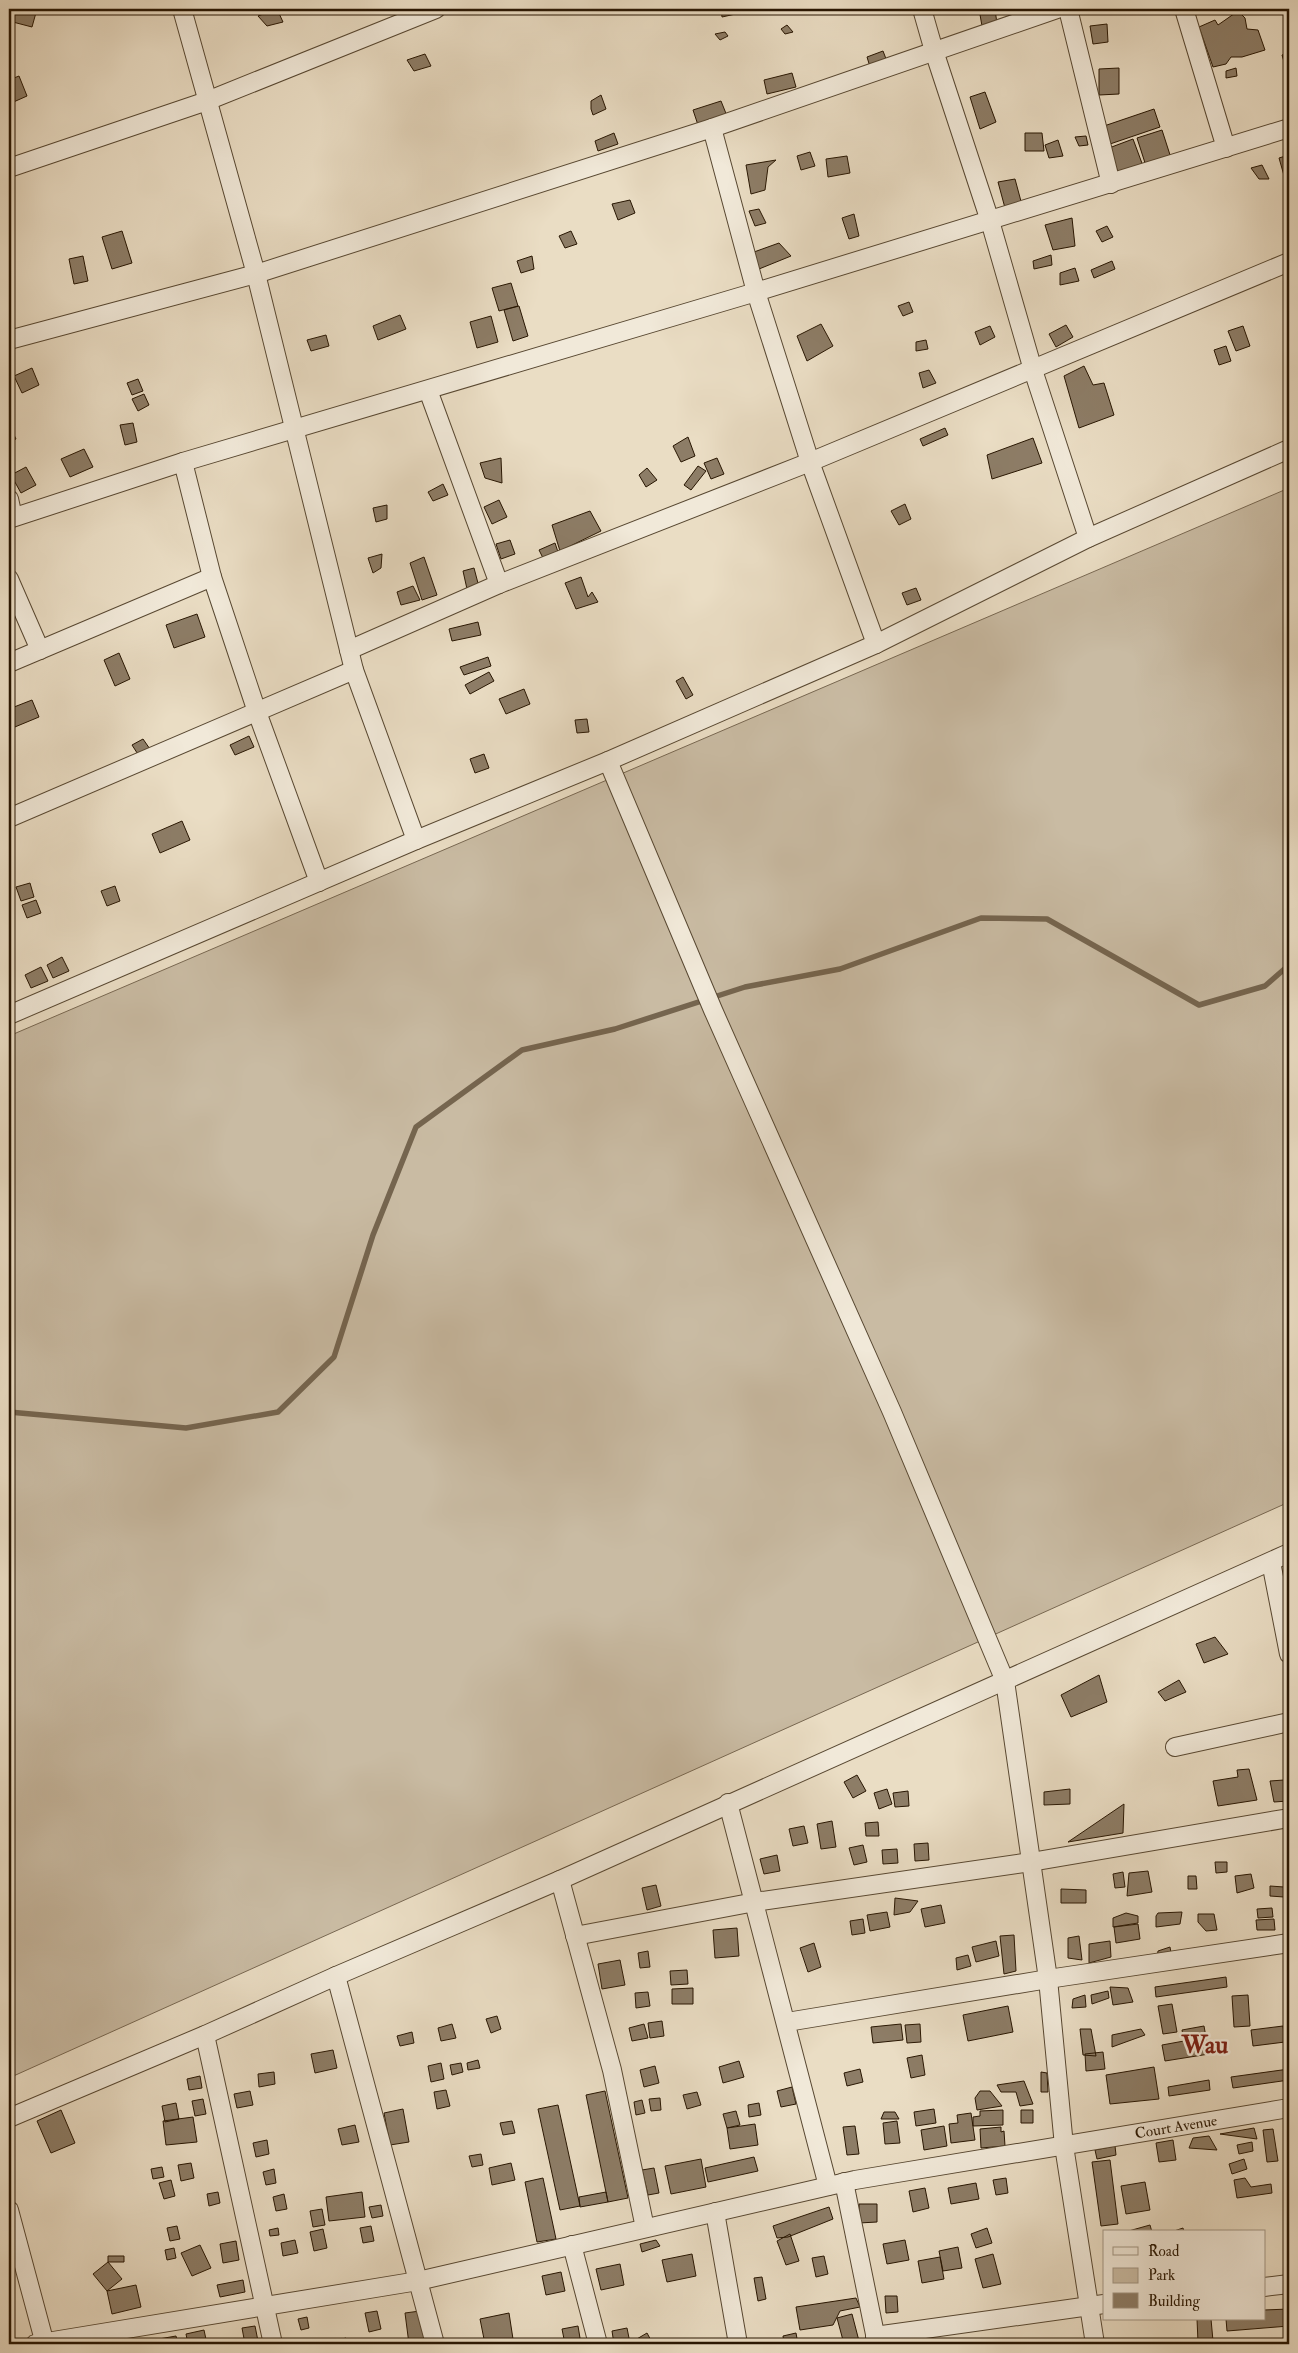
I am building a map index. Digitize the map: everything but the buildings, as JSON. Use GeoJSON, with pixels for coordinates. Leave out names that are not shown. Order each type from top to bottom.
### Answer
{"type":"FeatureCollection","features":[{"type":"Feature","properties":{"kind":"street"},"geometry":{"type":"LineString","coordinates":[[182,9],[256,274],[293,431],[354,670],[416,840]]}},
{"type":"Feature","properties":{"kind":"street"},"geometry":{"type":"LineString","coordinates":[[9,168],[207,101],[436,9]]}},
{"type":"Feature","properties":{"kind":"street"},"geometry":{"type":"LineString","coordinates":[[922,9],[990,221],[1033,370],[1088,538]]}},
{"type":"Feature","properties":{"kind":"street"},"geometry":{"type":"LineString","coordinates":[[9,340],[256,274],[712,128],[1057,9]]}},
{"type":"Feature","properties":{"kind":"street"},"geometry":{"type":"LineString","coordinates":[[1068,9],[1111,184]]}},
{"type":"Feature","properties":{"kind":"street"},"geometry":{"type":"LineString","coordinates":[[1184,9],[1226,148]]}},
{"type":"Feature","properties":{"kind":"street"},"geometry":{"type":"LineString","coordinates":[[712,128],[756,292],[810,462],[876,644]]}},
{"type":"Feature","properties":{"kind":"street"},"geometry":{"type":"LineString","coordinates":[[9,499],[11,518],[183,462],[293,431],[756,292],[1289,128]]}},
{"type":"Feature","properties":{"kind":"street"},"geometry":{"type":"LineString","coordinates":[[349,650],[499,584],[810,462],[1289,262]]}},
{"type":"Feature","properties":{"kind":"street"},"geometry":{"type":"LineString","coordinates":[[428,390],[499,584]]}},
{"type":"Feature","properties":{"kind":"street"},"geometry":{"type":"LineString","coordinates":[[9,1015],[416,840],[608,761],[876,644],[1088,538],[1289,449]]}},
{"type":"Feature","properties":{"kind":"street"},"geometry":{"type":"LineString","coordinates":[[183,462],[212,577],[257,712],[319,882]]}},
{"type":"Feature","properties":{"kind":"street"},"geometry":{"type":"LineString","coordinates":[[9,664],[212,577]]}},
{"type":"Feature","properties":{"kind":"street"},"geometry":{"type":"LineString","coordinates":[[9,580],[40,650]]}},
{"type":"Feature","properties":{"kind":"street"},"geometry":{"type":"LineString","coordinates":[[9,818],[354,670]]}},
{"type":"Feature","properties":{"kind":"street"},"geometry":{"type":"LineString","coordinates":[[608,761],[713,1010],[892,1412],[1005,1681],[1048,1979],[1064,2146],[1097,2305],[1095,2344]]}},
{"type":"Feature","properties":{"kind":"street"},"geometry":{"type":"LineString","coordinates":[[9,2118],[205,2035],[336,1976],[560,1880],[1289,1553]]}},
{"type":"Feature","properties":{"kind":"street"},"geometry":{"type":"LineString","coordinates":[[1271,1562],[1289,1654]]}},
{"type":"Feature","properties":{"kind":"street"},"geometry":{"type":"LineString","coordinates":[[1175,1747],[1289,1722]]}},
{"type":"Feature","properties":{"kind":"street"},"geometry":{"type":"LineString","coordinates":[[728,1804],[786,2022],[836,2184],[876,2340],[1097,2305]]}},
{"type":"Feature","properties":{"kind":"street"},"geometry":{"type":"LineString","coordinates":[[575,1936],[755,1902],[1031,1862],[1289,1818]]}},
{"type":"Feature","properties":{"kind":"street"},"geometry":{"type":"LineString","coordinates":[[560,1880],[612,2070],[645,2228]]}},
{"type":"Feature","properties":{"kind":"street"},"geometry":{"type":"LineString","coordinates":[[786,2022],[1048,1979],[1289,1943]]}},
{"type":"Feature","properties":{"kind":"street"},"geometry":{"type":"LineString","coordinates":[[336,1976],[434,2344]]}},
{"type":"Feature","properties":{"kind":"street"},"geometry":{"type":"LineString","coordinates":[[205,2035],[273,2344]]}},
{"type":"Feature","properties":{"kind":"street","name":"Court Avenue"},"geometry":{"type":"LineString","coordinates":[[41,2344],[264,2308],[418,2280],[836,2184],[1289,2108]]}},
{"type":"Feature","properties":{"kind":"street"},"geometry":{"type":"LineString","coordinates":[[9,2210],[41,2344]]}},
{"type":"Feature","properties":{"kind":"street"},"geometry":{"type":"LineString","coordinates":[[715,2212],[738,2344]]}},
{"type":"Feature","properties":{"kind":"street"},"geometry":{"type":"LineString","coordinates":[[572,2245],[598,2344]]}},
{"type":"Feature","properties":{"kind":"street"},"geometry":{"type":"LineString","coordinates":[[1266,2287],[1289,2284]]}},
{"type":"Feature","properties":{"kind":"green space"},"geometry":{"type":"Polygon","coordinates":[[[1289,488],[1289,1502],[9,2078],[9,1036],[1289,488]]]}},
{"type":"Feature","properties":{"kind":"waterway"},"geometry":{"type":"LineString","coordinates":[[9,1412],[186,1428],[278,1412],[334,1357],[373,1235],[416,1127],[522,1050],[615,1029],[745,987],[840,969],[981,918],[1047,919],[1199,1005],[1265,986],[1289,965]]}},
{"type":"Feature","properties":{"kind":"district","name":"Wau"},"geometry":{"type":"Point","coordinates":[1205,2045]}}]}
